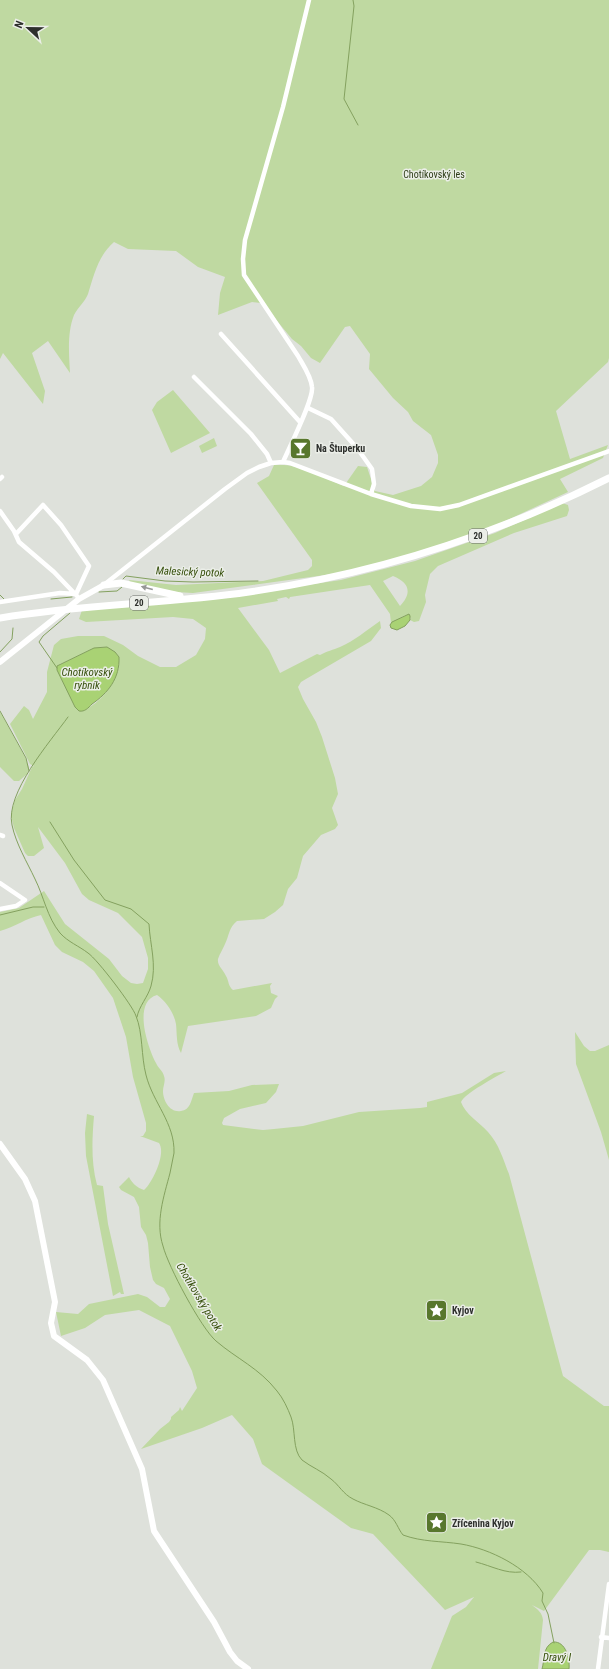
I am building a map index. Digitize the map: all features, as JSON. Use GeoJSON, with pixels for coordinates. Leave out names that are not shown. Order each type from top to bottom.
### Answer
{"type":"FeatureCollection","features":[{"type":"Feature","properties":{"kind":"main road","name":"20"},"geometry":{"type":"LineString","coordinates":[[0,618],[47,611],[247,592],[308,582],[378,567],[461,542],[521,519],[609,478]]}},
{"type":"Feature","properties":{"kind":"main road"},"geometry":{"type":"LineString","coordinates":[[104,585],[121,583],[168,594],[199,597]]}},
{"type":"Feature","properties":{"kind":"street"},"geometry":{"type":"LineString","coordinates":[[284,462],[300,422],[308,408],[313,387],[305,367],[244,275],[243,268],[245,240],[281,114],[309,0]]}},
{"type":"Feature","properties":{"kind":"street"},"geometry":{"type":"LineString","coordinates":[[221,334],[300,422]]}},
{"type":"Feature","properties":{"kind":"street"},"geometry":{"type":"LineString","coordinates":[[194,377],[251,434],[271,463]]}},
{"type":"Feature","properties":{"kind":"street"},"geometry":{"type":"LineString","coordinates":[[308,408],[323,414],[336,423],[372,469],[374,484],[371,494]]}},
{"type":"Feature","properties":{"kind":"street"},"geometry":{"type":"LineString","coordinates":[[0,662],[78,596],[104,585],[225,489],[253,470],[271,463],[284,462],[371,494],[422,508],[448,508],[609,451]]}},
{"type":"Feature","properties":{"kind":"street"},"geometry":{"type":"LineString","coordinates":[[16,534],[43,505],[61,525],[89,566],[78,596]]}},
{"type":"Feature","properties":{"kind":"street"},"geometry":{"type":"LineString","coordinates":[[0,511],[16,534],[18,542],[54,572],[78,596]]}},
{"type":"Feature","properties":{"kind":"street"},"geometry":{"type":"LineString","coordinates":[[0,602],[60,593],[78,596]]}},
{"type":"Feature","properties":{"kind":"street"},"geometry":{"type":"LineString","coordinates":[[0,883],[25,900],[16,906],[0,909]]}},
{"type":"Feature","properties":{"kind":"street"},"geometry":{"type":"LineString","coordinates":[[0,1144],[25,1179],[35,1201],[55,1302],[51,1323],[54,1336],[87,1360],[103,1380],[142,1469],[154,1531],[214,1622],[230,1652],[237,1661],[248,1669]]}},
{"type":"Feature","properties":{"kind":"street"},"geometry":{"type":"LineString","coordinates":[[598,1669],[609,1584]]}},
{"type":"Feature","properties":{"kind":"street"},"geometry":{"type":"LineString","coordinates":[[601,1637],[609,1638]]}},
{"type":"Feature","properties":{"kind":"green space","name":"Chotíkovský les"},"geometry":{"type":"Polygon","coordinates":[[[0,0],[609,0],[609,358],[608,362],[556,411],[570,459],[608,445],[603,458],[560,479],[568,492],[492,527],[413,554],[340,573],[193,593],[176,592],[131,583],[129,580],[176,585],[263,581],[308,570],[312,566],[312,560],[257,483],[269,476],[274,465],[300,468],[344,486],[358,466],[367,467],[375,491],[393,495],[421,486],[432,477],[438,463],[438,455],[431,435],[413,421],[408,412],[393,398],[369,369],[370,354],[350,326],[345,327],[320,363],[311,358],[301,346],[292,339],[261,303],[252,302],[218,315],[220,293],[225,277],[198,267],[176,251],[128,249],[114,242],[100,260],[87,297],[74,315],[69,336],[70,373],[48,341],[32,353],[45,391],[43,404],[3,353],[0,359],[0,0]]]}},
{"type":"Feature","properties":{"kind":"green space"},"geometry":{"type":"Polygon","coordinates":[[[173,390],[210,433],[171,453],[152,410],[157,402],[173,390]]]}},
{"type":"Feature","properties":{"kind":"green space"},"geometry":{"type":"Polygon","coordinates":[[[214,438],[217,446],[202,453],[199,446],[214,438]]]}},
{"type":"Feature","properties":{"kind":"green space"},"geometry":{"type":"Polygon","coordinates":[[[562,503],[568,505],[569,510],[567,516],[514,533],[438,566],[430,574],[425,595],[426,602],[419,621],[414,622],[406,615],[391,623],[390,614],[370,585],[290,597],[289,599],[286,597],[277,599],[278,601],[238,608],[269,650],[280,673],[317,654],[320,655],[345,645],[380,621],[381,628],[371,641],[301,682],[298,687],[316,722],[335,778],[338,794],[332,808],[338,825],[335,829],[321,835],[303,856],[297,878],[288,889],[283,905],[264,919],[237,921],[234,923],[218,959],[219,966],[233,990],[272,983],[270,986],[271,993],[278,996],[271,1008],[256,1016],[188,1026],[181,1053],[177,1043],[175,1020],[166,1004],[157,995],[149,999],[145,1006],[144,1016],[146,1037],[157,1065],[165,1078],[163,1095],[170,1108],[177,1111],[186,1109],[190,1105],[194,1093],[229,1091],[252,1085],[279,1084],[276,1092],[266,1103],[240,1109],[224,1118],[222,1123],[223,1125],[263,1130],[303,1126],[359,1112],[427,1107],[427,1102],[462,1093],[494,1073],[506,1071],[468,1094],[461,1102],[466,1110],[488,1132],[495,1142],[509,1174],[563,1376],[604,1406],[609,1406],[609,1552],[589,1550],[544,1611],[532,1605],[541,1613],[543,1620],[538,1669],[431,1669],[452,1616],[466,1607],[474,1597],[445,1610],[373,1534],[351,1528],[262,1464],[253,1439],[232,1415],[202,1428],[141,1449],[160,1429],[169,1422],[171,1417],[179,1410],[180,1407],[182,1411],[197,1388],[192,1371],[170,1326],[139,1310],[105,1315],[85,1328],[61,1336],[56,1312],[78,1314],[89,1304],[138,1294],[147,1297],[160,1307],[165,1307],[170,1299],[164,1288],[156,1284],[153,1280],[150,1267],[148,1243],[146,1235],[141,1227],[139,1207],[134,1197],[121,1190],[119,1187],[129,1177],[135,1185],[144,1190],[152,1179],[158,1166],[161,1147],[159,1143],[140,1136],[143,1136],[146,1131],[146,1123],[133,1077],[126,1037],[113,998],[94,971],[83,962],[62,952],[55,945],[41,915],[30,918],[0,931],[0,912],[19,908],[44,891],[65,924],[109,959],[122,976],[131,983],[143,983],[148,969],[148,958],[142,937],[118,913],[89,900],[82,894],[65,863],[38,827],[44,848],[34,856],[28,856],[25,853],[14,828],[11,815],[15,800],[32,767],[34,766],[30,764],[10,724],[24,706],[29,710],[33,719],[47,692],[47,672],[54,645],[61,639],[78,636],[104,636],[123,645],[138,656],[160,667],[176,667],[196,655],[205,639],[206,628],[193,619],[173,617],[86,622],[79,619],[82,610],[215,598],[341,580],[415,561],[495,533],[562,503]],[[393,576],[383,581],[400,606],[408,593],[406,585],[393,576]],[[101,647],[89,651],[60,664],[82,711],[89,708],[100,699],[110,687],[119,667],[107,647],[101,647]]]}},
{"type":"Feature","properties":{"kind":"green space"},"geometry":{"type":"Polygon","coordinates":[[[0,712],[25,757],[29,768],[27,774],[19,781],[14,781],[0,767],[0,712]]]}},
{"type":"Feature","properties":{"kind":"green space"},"geometry":{"type":"Polygon","coordinates":[[[575,1032],[584,1046],[590,1051],[595,1051],[609,1045],[609,1160],[601,1132],[576,1064],[575,1032]]]}},
{"type":"Feature","properties":{"kind":"green space"},"geometry":{"type":"Polygon","coordinates":[[[87,1114],[94,1116],[92,1151],[95,1176],[97,1185],[103,1186],[108,1224],[124,1294],[121,1294],[120,1292],[113,1296],[86,1156],[85,1133],[87,1114]]]}},
{"type":"Feature","properties":{"kind":"water"},"geometry":{"type":"Polygon","coordinates":[[[409,614],[410,620],[405,626],[397,630],[391,628],[390,625],[392,622],[409,614]]]}},
{"type":"Feature","properties":{"kind":"water","name":"Chotíkovský rybník"},"geometry":{"type":"Polygon","coordinates":[[[107,647],[115,652],[119,657],[119,665],[115,678],[108,690],[98,700],[83,711],[79,711],[75,707],[57,670],[57,666],[94,648],[107,647]]]}},
{"type":"Feature","properties":{"kind":"water","name":"Dravý I"},"geometry":{"type":"Polygon","coordinates":[[[557,1642],[564,1647],[569,1660],[569,1669],[542,1669],[545,1651],[549,1644],[557,1642]]]}},
{"type":"Feature","properties":{"kind":"waterway"},"geometry":{"type":"LineString","coordinates":[[353,0],[354,6],[344,99],[358,125]]}},
{"type":"Feature","properties":{"kind":"waterway","name":"Malesický potok"},"geometry":{"type":"LineString","coordinates":[[123,579],[126,576],[165,581],[258,581]]}},
{"type":"Feature","properties":{"kind":"waterway","name":"Malesický potok"},"geometry":{"type":"LineString","coordinates":[[99,592],[117,591],[122,587]]}},
{"type":"Feature","properties":{"kind":"waterway"},"geometry":{"type":"LineString","coordinates":[[0,595],[4,599]]}},
{"type":"Feature","properties":{"kind":"waterway"},"geometry":{"type":"LineString","coordinates":[[51,599],[72,597]]}},
{"type":"Feature","properties":{"kind":"waterway","name":"Malesický potok"},"geometry":{"type":"LineString","coordinates":[[57,668],[39,642],[43,636],[70,613]]}},
{"type":"Feature","properties":{"kind":"waterway"},"geometry":{"type":"LineString","coordinates":[[0,652],[12,639],[13,628]]}},
{"type":"Feature","properties":{"kind":"waterway"},"geometry":{"type":"LineString","coordinates":[[0,711],[26,758],[29,771]]}},
{"type":"Feature","properties":{"kind":"waterway","name":"Chotíkovský potok"},"geometry":{"type":"LineString","coordinates":[[68,717],[22,783],[15,798],[12,812],[12,825],[19,846],[56,927],[63,936],[93,957],[122,993],[136,1016],[140,1030],[146,1075],[153,1095],[171,1132],[173,1142],[174,1153],[161,1209],[160,1228],[166,1255],[178,1281],[194,1311],[216,1341],[263,1376],[279,1394],[291,1417],[295,1445],[302,1460],[328,1476],[350,1497],[389,1515],[403,1535],[424,1540],[472,1546],[495,1555],[518,1567],[528,1575],[543,1593],[542,1601],[548,1614],[554,1643]]}},
{"type":"Feature","properties":{"kind":"waterway"},"geometry":{"type":"LineString","coordinates":[[50,822],[74,860],[105,900],[131,909],[149,924],[153,978],[150,990],[137,1017]]}},
{"type":"Feature","properties":{"kind":"waterway","name":"Chotíkovský potok"},"geometry":{"type":"LineString","coordinates":[[0,915],[33,907],[44,907]]}},
{"type":"Feature","properties":{"kind":"waterway"},"geometry":{"type":"LineString","coordinates":[[476,1562],[504,1571],[521,1572]]}},
{"type":"Feature","properties":{"kind":"place","name":"Na Štuperku"},"geometry":{"type":"Point","coordinates":[300,448]}},
{"type":"Feature","properties":{"kind":"place","name":"Kyjov"},"geometry":{"type":"Point","coordinates":[436,1310]}},
{"type":"Feature","properties":{"kind":"place","name":"Zřícenina Kyjov"},"geometry":{"type":"Point","coordinates":[436,1523]}}]}
